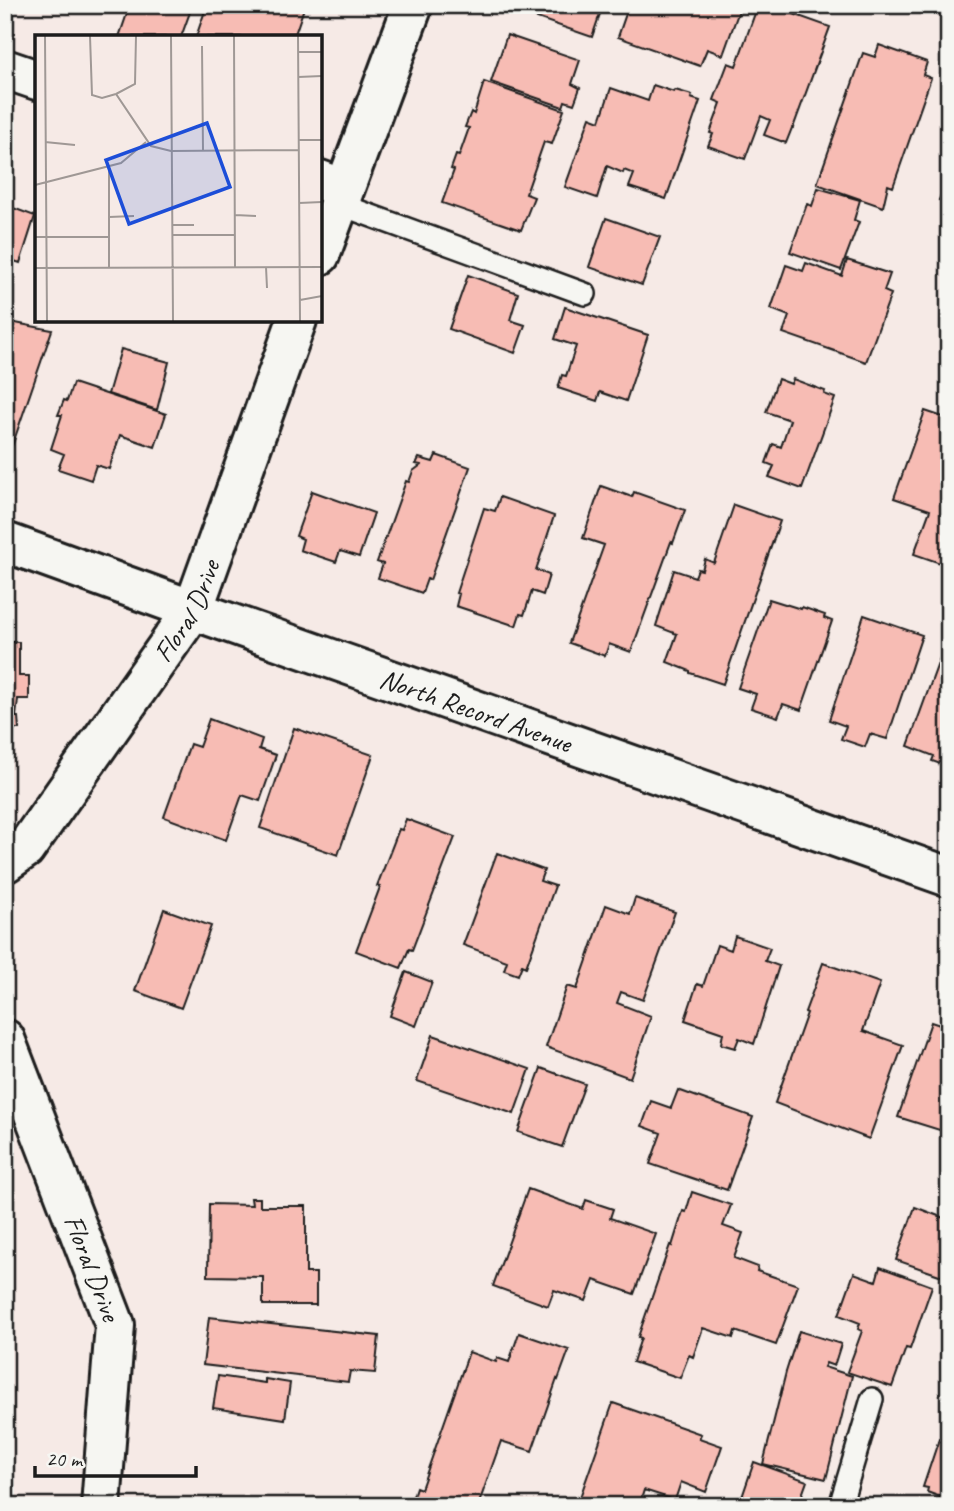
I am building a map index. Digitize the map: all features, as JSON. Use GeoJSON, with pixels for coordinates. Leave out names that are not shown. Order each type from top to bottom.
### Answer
{"type":"FeatureCollection","features":[{"type":"Feature","properties":{"kind":"street"},"geometry":{"type":"LineString","coordinates":[[322,246],[334,191],[413,5]]}},
{"type":"Feature","properties":{"kind":"street"},"geometry":{"type":"LineString","coordinates":[[5,69],[35,79]]}},
{"type":"Feature","properties":{"kind":"street","name":"Floral Drive"},"geometry":{"type":"LineString","coordinates":[[5,863],[24,849],[193,610],[296,322]]}},
{"type":"Feature","properties":{"kind":"street","name":"North Record Avenue"},"geometry":{"type":"LineString","coordinates":[[5,542],[949,877]]}},
{"type":"Feature","properties":{"kind":"street","name":"Floral Drive"},"geometry":{"type":"LineString","coordinates":[[5,1040],[115,1325],[109,1503]]}},
{"type":"Feature","properties":{"kind":"lane"},"geometry":{"type":"LineString","coordinates":[[334,191],[585,294]]}},
{"type":"Feature","properties":{"kind":"lane"},"geometry":{"type":"LineString","coordinates":[[840,1506],[872,1399]]}},
{"type":"Feature","properties":{"kind":"building"},"geometry":{"type":"Polygon","coordinates":[[[130,5],[171,5],[190,12],[182,35],[120,35],[130,5]]]}},
{"type":"Feature","properties":{"kind":"building"},"geometry":{"type":"Polygon","coordinates":[[[207,5],[305,5],[295,35],[197,35],[207,5]]]}},
{"type":"Feature","properties":{"kind":"building"},"geometry":{"type":"Polygon","coordinates":[[[509,5],[603,5],[592,37],[508,8],[509,5]]]}},
{"type":"Feature","properties":{"kind":"building"},"geometry":{"type":"Polygon","coordinates":[[[629,5],[741,5],[723,55],[707,49],[700,66],[618,37],[629,5]]]}},
{"type":"Feature","properties":{"kind":"building"},"geometry":{"type":"Polygon","coordinates":[[[758,5],[768,5],[830,27],[786,143],[764,135],[770,120],[761,116],[745,159],[708,146],[721,103],[714,100],[728,63],[736,66],[758,5]]]}},
{"type":"Feature","properties":{"kind":"building"},"geometry":{"type":"Polygon","coordinates":[[[507,35],[580,60],[572,84],[580,88],[574,104],[565,101],[563,107],[491,82],[507,35]]]}},
{"type":"Feature","properties":{"kind":"building"},"geometry":{"type":"Polygon","coordinates":[[[879,45],[927,62],[923,75],[931,78],[893,187],[888,185],[883,207],[817,184],[863,53],[875,57],[879,45]]]}},
{"type":"Feature","properties":{"kind":"building"},"geometry":{"type":"Polygon","coordinates":[[[484,82],[564,110],[552,144],[544,142],[526,194],[534,197],[521,230],[442,203],[454,170],[451,169],[456,155],[459,156],[469,128],[465,127],[471,112],[474,114],[484,82]]]}},
{"type":"Feature","properties":{"kind":"building"},"geometry":{"type":"Polygon","coordinates":[[[653,85],[692,95],[691,98],[700,101],[666,199],[629,187],[634,174],[624,170],[623,173],[607,166],[597,198],[565,187],[590,117],[600,121],[611,88],[648,101],[653,85]]]}},
{"type":"Feature","properties":{"kind":"building"},"geometry":{"type":"Polygon","coordinates":[[[949,174],[949,203],[939,200],[949,174]]]}},
{"type":"Feature","properties":{"kind":"building"},"geometry":{"type":"Polygon","coordinates":[[[818,188],[860,200],[854,220],[859,222],[841,270],[790,252],[807,204],[812,206],[818,188]]]}},
{"type":"Feature","properties":{"kind":"building"},"geometry":{"type":"Polygon","coordinates":[[[5,205],[35,216],[20,263],[5,258],[5,205]]]}},
{"type":"Feature","properties":{"kind":"building"},"geometry":{"type":"Polygon","coordinates":[[[606,218],[660,237],[642,285],[589,267],[606,218]]]}},
{"type":"Feature","properties":{"kind":"building"},"geometry":{"type":"Polygon","coordinates":[[[847,260],[890,274],[884,291],[891,294],[866,362],[783,333],[789,316],[771,309],[786,265],[803,271],[806,263],[842,276],[847,260]]]}},
{"type":"Feature","properties":{"kind":"building"},"geometry":{"type":"Polygon","coordinates":[[[468,275],[518,293],[510,320],[525,325],[515,353],[449,329],[468,275]]]}},
{"type":"Feature","properties":{"kind":"building"},"geometry":{"type":"Polygon","coordinates":[[[565,307],[648,335],[626,401],[600,392],[597,401],[558,388],[562,375],[566,376],[576,346],[555,339],[565,307]]]}},
{"type":"Feature","properties":{"kind":"building"},"geometry":{"type":"Polygon","coordinates":[[[5,321],[52,330],[10,452],[5,450],[5,321]]]}},
{"type":"Feature","properties":{"kind":"building"},"geometry":{"type":"Polygon","coordinates":[[[121,349],[169,362],[157,410],[108,394],[121,349]]]}},
{"type":"Feature","properties":{"kind":"building"},"geometry":{"type":"Polygon","coordinates":[[[778,379],[791,384],[793,379],[825,391],[824,394],[835,398],[802,489],[769,477],[774,466],[766,463],[773,444],[781,447],[790,420],[766,412],[778,379]]]}},
{"type":"Feature","properties":{"kind":"building"},"geometry":{"type":"Polygon","coordinates":[[[73,383],[166,414],[155,447],[120,435],[109,469],[96,465],[91,480],[58,469],[64,454],[51,449],[62,415],[58,415],[64,400],[67,401],[73,383]]]}},
{"type":"Feature","properties":{"kind":"building"},"geometry":{"type":"Polygon","coordinates":[[[925,411],[949,419],[949,566],[914,554],[930,510],[894,498],[925,411]]]}},
{"type":"Feature","properties":{"kind":"building"},"geometry":{"type":"Polygon","coordinates":[[[436,455],[470,467],[430,580],[427,579],[422,593],[378,578],[383,564],[377,562],[406,481],[409,482],[413,471],[421,465],[416,464],[419,458],[433,462],[436,455]]]}},
{"type":"Feature","properties":{"kind":"building"},"geometry":{"type":"Polygon","coordinates":[[[601,486],[632,497],[634,492],[685,510],[631,652],[609,644],[605,656],[569,643],[604,545],[583,538],[601,486]]]}},
{"type":"Feature","properties":{"kind":"building"},"geometry":{"type":"Polygon","coordinates":[[[312,491],[374,513],[359,557],[340,551],[336,562],[300,550],[303,539],[296,536],[312,491]]]}},
{"type":"Feature","properties":{"kind":"building"},"geometry":{"type":"Polygon","coordinates":[[[500,497],[554,516],[536,570],[549,575],[543,595],[532,591],[524,615],[520,614],[516,626],[456,606],[459,594],[456,593],[484,508],[495,511],[500,497]]]}},
{"type":"Feature","properties":{"kind":"building"},"geometry":{"type":"Polygon","coordinates":[[[734,505],[780,521],[723,684],[667,662],[677,634],[656,626],[674,570],[695,577],[698,569],[702,570],[705,559],[714,563],[734,505]]]}},
{"type":"Feature","properties":{"kind":"building"},"geometry":{"type":"Polygon","coordinates":[[[769,599],[825,615],[824,618],[832,621],[801,710],[783,704],[778,717],[751,708],[756,694],[738,688],[769,599]]]}},
{"type":"Feature","properties":{"kind":"building"},"geometry":{"type":"Polygon","coordinates":[[[864,615],[922,635],[887,739],[870,734],[865,747],[841,739],[846,726],[829,720],[864,615]]]}},
{"type":"Feature","properties":{"kind":"building"},"geometry":{"type":"Polygon","coordinates":[[[949,633],[949,767],[932,761],[934,756],[908,746],[949,633]]]}},
{"type":"Feature","properties":{"kind":"building"},"geometry":{"type":"Polygon","coordinates":[[[5,642],[19,642],[19,676],[29,676],[29,699],[18,699],[16,717],[19,729],[5,729],[5,642]]]}},
{"type":"Feature","properties":{"kind":"building"},"geometry":{"type":"Polygon","coordinates":[[[209,719],[262,739],[259,749],[276,755],[260,801],[242,795],[226,840],[164,817],[190,744],[199,747],[209,719]]]}},
{"type":"Feature","properties":{"kind":"building"},"geometry":{"type":"Polygon","coordinates":[[[294,728],[373,755],[338,855],[260,828],[294,728]]]}},
{"type":"Feature","properties":{"kind":"building"},"geometry":{"type":"Polygon","coordinates":[[[406,819],[455,837],[412,950],[409,949],[401,968],[356,951],[380,887],[377,886],[399,829],[402,830],[406,819]]]}},
{"type":"Feature","properties":{"kind":"building"},"geometry":{"type":"Polygon","coordinates":[[[497,853],[544,870],[540,881],[555,886],[526,967],[522,965],[518,975],[504,970],[507,961],[463,945],[497,853]]]}},
{"type":"Feature","properties":{"kind":"building"},"geometry":{"type":"Polygon","coordinates":[[[635,898],[675,912],[643,1000],[621,992],[617,1003],[651,1016],[630,1078],[546,1047],[567,986],[577,989],[606,905],[630,914],[635,898]]]}},
{"type":"Feature","properties":{"kind":"building"},"geometry":{"type":"Polygon","coordinates":[[[164,909],[211,926],[181,1008],[135,991],[164,909]]]}},
{"type":"Feature","properties":{"kind":"building"},"geometry":{"type":"Polygon","coordinates":[[[735,936],[770,948],[765,961],[779,966],[754,1044],[739,1038],[735,1048],[721,1044],[723,1033],[685,1020],[697,984],[703,986],[717,945],[731,950],[735,936]]]}},
{"type":"Feature","properties":{"kind":"building"},"geometry":{"type":"Polygon","coordinates":[[[823,963],[880,983],[863,1031],[903,1045],[869,1139],[775,1103],[823,963]]]}},
{"type":"Feature","properties":{"kind":"building"},"geometry":{"type":"Polygon","coordinates":[[[406,972],[432,982],[416,1026],[390,1016],[406,972]]]}},
{"type":"Feature","properties":{"kind":"building"},"geometry":{"type":"Polygon","coordinates":[[[949,1010],[949,1133],[898,1117],[931,1022],[943,1026],[949,1010]]]}},
{"type":"Feature","properties":{"kind":"building"},"geometry":{"type":"Polygon","coordinates":[[[433,1035],[530,1069],[514,1114],[417,1081],[433,1035]]]}},
{"type":"Feature","properties":{"kind":"building"},"geometry":{"type":"Polygon","coordinates":[[[541,1068],[585,1084],[562,1147],[518,1132],[541,1068]]]}},
{"type":"Feature","properties":{"kind":"building"},"geometry":{"type":"Polygon","coordinates":[[[678,1090],[753,1117],[727,1190],[650,1164],[661,1133],[642,1126],[651,1101],[671,1108],[678,1090]]]}},
{"type":"Feature","properties":{"kind":"building"},"geometry":{"type":"Polygon","coordinates":[[[528,1189],[583,1209],[586,1200],[613,1209],[610,1218],[656,1234],[634,1294],[594,1280],[586,1301],[554,1290],[548,1306],[493,1286],[528,1189]]]}},
{"type":"Feature","properties":{"kind":"building"},"geometry":{"type":"Polygon","coordinates":[[[692,1192],[731,1205],[723,1226],[743,1233],[734,1258],[758,1267],[757,1271],[798,1285],[776,1345],[735,1331],[733,1338],[703,1328],[693,1357],[689,1355],[680,1378],[633,1362],[641,1338],[638,1337],[670,1245],[672,1246],[692,1192]]]}},
{"type":"Feature","properties":{"kind":"building"},"geometry":{"type":"Polygon","coordinates":[[[251,1198],[260,1198],[260,1206],[306,1206],[306,1273],[316,1273],[316,1305],[263,1305],[263,1277],[208,1276],[209,1204],[252,1205],[251,1198]]]}},
{"type":"Feature","properties":{"kind":"building"},"geometry":{"type":"Polygon","coordinates":[[[915,1207],[949,1220],[948,1278],[896,1260],[915,1207]]]}},
{"type":"Feature","properties":{"kind":"building"},"geometry":{"type":"Polygon","coordinates":[[[880,1267],[932,1286],[910,1349],[906,1348],[892,1387],[847,1372],[862,1331],[858,1329],[860,1323],[839,1315],[854,1273],[876,1281],[880,1267]]]}},
{"type":"Feature","properties":{"kind":"building"},"geometry":{"type":"Polygon","coordinates":[[[209,1317],[379,1336],[375,1373],[350,1371],[348,1382],[203,1365],[209,1317]]]}},
{"type":"Feature","properties":{"kind":"building"},"geometry":{"type":"Polygon","coordinates":[[[799,1331],[841,1344],[834,1366],[826,1363],[824,1367],[852,1376],[826,1479],[763,1464],[799,1331]]]}},
{"type":"Feature","properties":{"kind":"building"},"geometry":{"type":"Polygon","coordinates":[[[519,1333],[569,1350],[532,1451],[501,1441],[478,1506],[449,1506],[438,1502],[437,1506],[410,1506],[416,1487],[421,1489],[469,1352],[496,1362],[497,1358],[509,1362],[519,1333]]]}},
{"type":"Feature","properties":{"kind":"building"},"geometry":{"type":"Polygon","coordinates":[[[218,1376],[265,1383],[265,1379],[290,1383],[285,1419],[213,1408],[218,1376]]]}},
{"type":"Feature","properties":{"kind":"building"},"geometry":{"type":"Polygon","coordinates":[[[613,1403],[701,1434],[699,1438],[722,1446],[706,1492],[681,1482],[675,1500],[644,1490],[639,1506],[577,1506],[613,1403]]]}},
{"type":"Feature","properties":{"kind":"building"},"geometry":{"type":"Polygon","coordinates":[[[947,1438],[949,1500],[927,1492],[928,1488],[923,1487],[939,1439],[946,1442],[947,1438]]]}},
{"type":"Feature","properties":{"kind":"building"},"geometry":{"type":"Polygon","coordinates":[[[754,1462],[807,1481],[798,1506],[739,1506],[754,1462]]]}}]}
